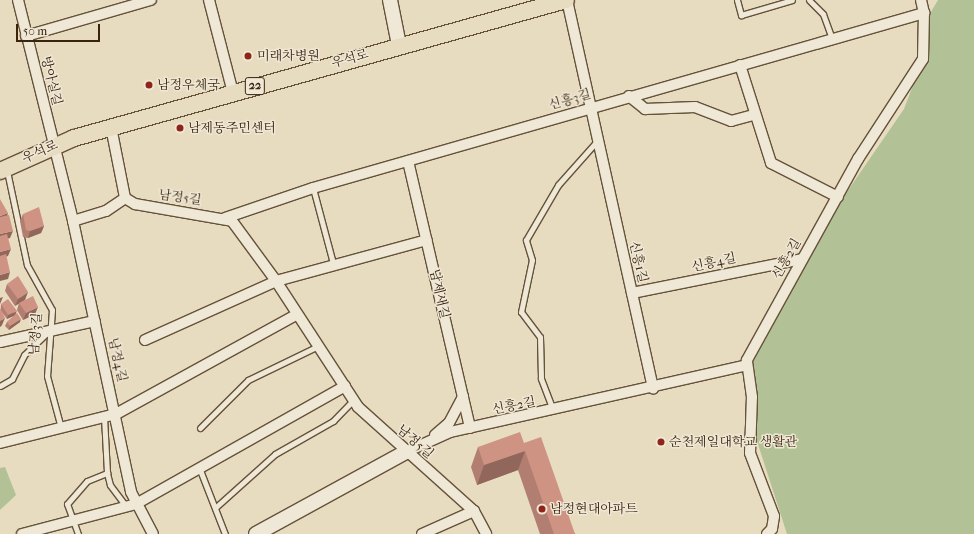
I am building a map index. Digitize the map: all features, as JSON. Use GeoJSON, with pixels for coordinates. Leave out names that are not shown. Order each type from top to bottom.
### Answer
{"type":"FeatureCollection","features":[{"type":"Feature","properties":{"kind":"main road","name":"우석로"},"geometry":{"type":"LineString","coordinates":[[3,170],[53,145],[111,127],[399,45],[567,0]]}},
{"type":"Feature","properties":{"kind":"street","name":"방아실길"},"geometry":{"type":"LineString","coordinates":[[18,0],[53,145]]}},
{"type":"Feature","properties":{"kind":"street"},"geometry":{"type":"LineString","coordinates":[[26,36],[151,0]]}},
{"type":"Feature","properties":{"kind":"street"},"geometry":{"type":"LineString","coordinates":[[209,0],[232,93]]}},
{"type":"Feature","properties":{"kind":"street"},"geometry":{"type":"LineString","coordinates":[[390,0],[399,45]]}},
{"type":"Feature","properties":{"kind":"street","name":"신흥1길"},"geometry":{"type":"LineString","coordinates":[[567,0],[589,108],[653,388]]}},
{"type":"Feature","properties":{"kind":"street"},"geometry":{"type":"LineString","coordinates":[[921,0],[924,13]]}},
{"type":"Feature","properties":{"kind":"street","name":"신흥3길"},"geometry":{"type":"LineString","coordinates":[[408,161],[629,96],[924,13]]}},
{"type":"Feature","properties":{"kind":"street","name":"신흥2길"},"geometry":{"type":"LineString","coordinates":[[406,452],[430,439],[470,428],[554,411],[747,365],[802,259],[858,159],[923,59],[924,13]]}},
{"type":"Feature","properties":{"kind":"street"},"geometry":{"type":"LineString","coordinates":[[740,65],[754,114],[771,163],[838,197]]}},
{"type":"Feature","properties":{"kind":"street"},"geometry":{"type":"LineString","coordinates":[[629,96],[645,109],[695,108],[731,121],[754,114]]}},
{"type":"Feature","properties":{"kind":"street"},"geometry":{"type":"LineString","coordinates":[[73,221],[106,211],[125,198],[111,127]]}},
{"type":"Feature","properties":{"kind":"street","name":"남정4길"},"geometry":{"type":"LineString","coordinates":[[53,145],[73,221],[116,414],[131,506],[153,534]]}},
{"type":"Feature","properties":{"kind":"street"},"geometry":{"type":"LineString","coordinates":[[225,218],[313,188],[408,161]]}},
{"type":"Feature","properties":{"kind":"street","name":"남제새길"},"geometry":{"type":"LineString","coordinates":[[408,161],[470,428]]}},
{"type":"Feature","properties":{"kind":"street","name":"남정5길"},"geometry":{"type":"LineString","coordinates":[[125,198],[135,204],[225,218],[232,221],[276,281],[296,315],[365,416],[474,511],[486,534]]}},
{"type":"Feature","properties":{"kind":"street"},"geometry":{"type":"LineString","coordinates":[[145,340],[276,281],[333,263],[427,240]]}},
{"type":"Feature","properties":{"kind":"street","name":"신흥4길"},"geometry":{"type":"LineString","coordinates":[[632,294],[802,259]]}},
{"type":"Feature","properties":{"kind":"street"},"geometry":{"type":"LineString","coordinates":[[0,443],[116,414],[296,315]]}},
{"type":"Feature","properties":{"kind":"street"},"geometry":{"type":"LineString","coordinates":[[0,342],[95,321]]}},
{"type":"Feature","properties":{"kind":"street"},"geometry":{"type":"LineString","coordinates":[[747,365],[752,397],[750,453],[774,516],[772,530],[767,534]]}},
{"type":"Feature","properties":{"kind":"street"},"geometry":{"type":"LineString","coordinates":[[22,534],[131,506],[200,470],[345,386]]}},
{"type":"Feature","properties":{"kind":"street"},"geometry":{"type":"LineString","coordinates":[[430,439],[449,423],[463,397]]}},
{"type":"Feature","properties":{"kind":"street"},"geometry":{"type":"LineString","coordinates":[[256,534],[406,452]]}},
{"type":"Feature","properties":{"kind":"street"},"geometry":{"type":"LineString","coordinates":[[422,534],[474,511]]}},
{"type":"Feature","properties":{"kind":"lane"},"geometry":{"type":"LineString","coordinates":[[737,0],[741,15],[792,0]]}},
{"type":"Feature","properties":{"kind":"lane"},"geometry":{"type":"LineString","coordinates":[[810,0],[823,14],[832,39]]}},
{"type":"Feature","properties":{"kind":"lane"},"geometry":{"type":"LineString","coordinates":[[554,411],[541,378],[540,337],[520,312],[532,260],[526,240],[558,185],[597,140]]}},
{"type":"Feature","properties":{"kind":"lane","name":"남정3길"},"geometry":{"type":"LineString","coordinates":[[3,170],[27,265],[52,310],[49,331],[47,376],[61,428]]}},
{"type":"Feature","properties":{"kind":"lane"},"geometry":{"type":"LineString","coordinates":[[313,188],[333,263]]}},
{"type":"Feature","properties":{"kind":"lane"},"geometry":{"type":"LineString","coordinates":[[0,386],[12,379],[24,355],[49,331]]}},
{"type":"Feature","properties":{"kind":"lane"},"geometry":{"type":"LineString","coordinates":[[200,428],[248,380],[318,346]]}},
{"type":"Feature","properties":{"kind":"lane"},"geometry":{"type":"LineString","coordinates":[[216,507],[275,454],[333,421],[353,400]]}},
{"type":"Feature","properties":{"kind":"lane"},"geometry":{"type":"LineString","coordinates":[[104,417],[107,473],[110,486],[131,506]]}},
{"type":"Feature","properties":{"kind":"lane"},"geometry":{"type":"LineString","coordinates":[[200,470],[216,507],[225,534]]}},
{"type":"Feature","properties":{"kind":"lane"},"geometry":{"type":"LineString","coordinates":[[78,534],[76,520],[67,504],[87,481],[107,473]]}},
{"type":"Feature","properties":{"kind":"green space"},"geometry":{"type":"Polygon","coordinates":[[[938,0],[974,0],[974,534],[787,534],[756,438],[753,362],[842,199],[904,109],[923,59],[925,22],[938,0]]]}},
{"type":"Feature","properties":{"kind":"green space"},"geometry":{"type":"Polygon","coordinates":[[[5,467],[16,495],[0,510],[0,468],[5,467]]]}},
{"type":"Feature","properties":{"kind":"building"},"geometry":{"type":"Polygon","coordinates":[[[0,199],[8,213],[0,216],[0,199]]]}},
{"type":"Feature","properties":{"kind":"building"},"geometry":{"type":"Polygon","coordinates":[[[39,207],[44,226],[30,231],[26,230],[23,214],[39,207]]]}},
{"type":"Feature","properties":{"kind":"building"},"geometry":{"type":"Polygon","coordinates":[[[9,215],[13,231],[0,234],[0,217],[9,215]]]}},
{"type":"Feature","properties":{"kind":"building"},"geometry":{"type":"Polygon","coordinates":[[[7,234],[11,249],[0,252],[0,236],[7,234]]]}},
{"type":"Feature","properties":{"kind":"building"},"geometry":{"type":"Polygon","coordinates":[[[6,254],[10,272],[0,275],[0,256],[6,254]]]}},
{"type":"Feature","properties":{"kind":"building"},"geometry":{"type":"Polygon","coordinates":[[[18,276],[28,292],[18,299],[7,284],[18,276]]]}},
{"type":"Feature","properties":{"kind":"building"},"geometry":{"type":"Polygon","coordinates":[[[33,296],[38,307],[26,313],[19,303],[33,296]]]}},
{"type":"Feature","properties":{"kind":"building"},"geometry":{"type":"Polygon","coordinates":[[[8,299],[17,311],[8,315],[1,304],[8,299]]]}},
{"type":"Feature","properties":{"kind":"building"},"geometry":{"type":"Polygon","coordinates":[[[0,308],[5,318],[0,321],[0,308]]]}},
{"type":"Feature","properties":{"kind":"building"},"geometry":{"type":"Polygon","coordinates":[[[17,313],[21,319],[10,326],[7,322],[17,313]]]}},
{"type":"Feature","properties":{"kind":"building"},"geometry":{"type":"Polygon","coordinates":[[[520,432],[524,443],[541,437],[575,534],[554,534],[525,451],[484,465],[478,447],[520,432]]]}},
{"type":"Feature","properties":{"kind":"place","name":"미래차병원"},"geometry":{"type":"Point","coordinates":[248,56]}},
{"type":"Feature","properties":{"kind":"place","name":"남정우체국"},"geometry":{"type":"Point","coordinates":[149,85]}},
{"type":"Feature","properties":{"kind":"place","name":"남제동주민센터"},"geometry":{"type":"Point","coordinates":[180,128]}},
{"type":"Feature","properties":{"kind":"place","name":"순천제일대학교 생활관"},"geometry":{"type":"Point","coordinates":[661,442]}},
{"type":"Feature","properties":{"kind":"place","name":"남정현대아파트"},"geometry":{"type":"Point","coordinates":[542,509]}}]}
